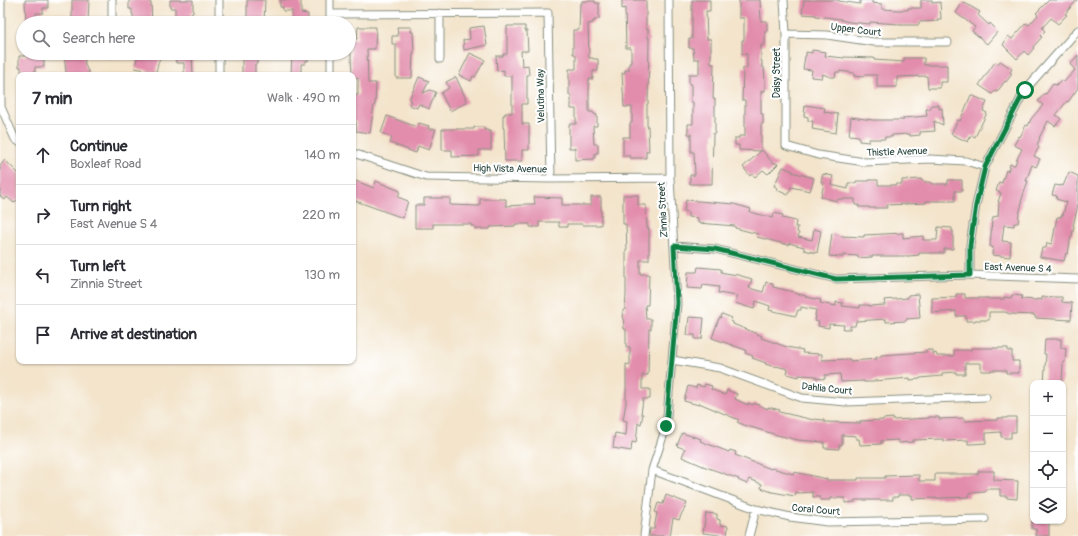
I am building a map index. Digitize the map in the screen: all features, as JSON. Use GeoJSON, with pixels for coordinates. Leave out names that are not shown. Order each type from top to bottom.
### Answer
{"type":"FeatureCollection","features":[{"type":"Feature","properties":{"kind":"street"},"geometry":{"type":"LineString","coordinates":[[1,0],[1,107],[16,140]]}},
{"type":"Feature","properties":{"kind":"street"},"geometry":{"type":"LineString","coordinates":[[112,0],[112,16]]}},
{"type":"Feature","properties":{"kind":"street"},"geometry":{"type":"LineString","coordinates":[[219,0],[219,16]]}},
{"type":"Feature","properties":{"kind":"street"},"geometry":{"type":"LineString","coordinates":[[330,0],[330,14],[440,13],[440,60]]}},
{"type":"Feature","properties":{"kind":"street","name":"Zinnia Street"},"geometry":{"type":"LineString","coordinates":[[644,536],[652,470],[666,426],[677,303],[670,178],[669,0]]}},
{"type":"Feature","properties":{"kind":"street","name":"Daisy Street"},"geometry":{"type":"LineString","coordinates":[[784,0],[786,34],[786,146]]}},
{"type":"Feature","properties":{"kind":"street","name":"Velutina Way"},"geometry":{"type":"LineString","coordinates":[[440,13],[548,13],[551,179]]}},
{"type":"Feature","properties":{"kind":"street"},"geometry":{"type":"LineString","coordinates":[[970,275],[970,245],[976,205],[985,167],[1025,90],[1078,30]]}},
{"type":"Feature","properties":{"kind":"street","name":"Upper Court"},"geometry":{"type":"LineString","coordinates":[[786,34],[827,35],[874,42],[948,42]]}},
{"type":"Feature","properties":{"kind":"street"},"geometry":{"type":"LineString","coordinates":[[219,60],[219,72]]}},
{"type":"Feature","properties":{"kind":"street"},"geometry":{"type":"LineString","coordinates":[[331,60],[331,72]]}},
{"type":"Feature","properties":{"kind":"street","name":"Thistle Avenue"},"geometry":{"type":"LineString","coordinates":[[786,146],[818,155],[865,162],[930,159],[966,161],[985,167]]}},
{"type":"Feature","properties":{"kind":"street","name":"High Vista Avenue"},"geometry":{"type":"LineString","coordinates":[[356,154],[426,177],[551,179],[670,178]]}},
{"type":"Feature","properties":{"kind":"street","name":"East Avenue S 4"},"geometry":{"type":"LineString","coordinates":[[674,246],[715,249],[836,279],[970,275],[1078,279]]}},
{"type":"Feature","properties":{"kind":"street","name":"Dahlia Court"},"geometry":{"type":"LineString","coordinates":[[672,360],[720,368],[802,398],[846,402],[986,397]]}},
{"type":"Feature","properties":{"kind":"street","name":"Coral Court"},"geometry":{"type":"LineString","coordinates":[[652,470],[756,509],[790,517],[827,522],[985,519]]}},
{"type":"Feature","properties":{"kind":"street"},"geometry":{"type":"LineString","coordinates":[[749,536],[756,509]]}},
{"type":"Feature","properties":{"kind":"building"},"geometry":{"type":"Polygon","coordinates":[[[25,0],[48,0],[48,8],[43,8],[43,13],[36,13],[36,16],[26,16],[25,0]]]}},
{"type":"Feature","properties":{"kind":"building"},"geometry":{"type":"Polygon","coordinates":[[[72,0],[89,0],[88,16],[72,16],[72,0]]]}},
{"type":"Feature","properties":{"kind":"building"},"geometry":{"type":"Polygon","coordinates":[[[129,0],[150,0],[152,16],[133,16],[132,9],[129,9],[129,0]]]}},
{"type":"Feature","properties":{"kind":"building"},"geometry":{"type":"Polygon","coordinates":[[[170,0],[193,0],[193,13],[191,13],[191,16],[175,16],[175,8],[170,8],[170,0]]]}},
{"type":"Feature","properties":{"kind":"building"},"geometry":{"type":"Polygon","coordinates":[[[247,0],[265,0],[264,16],[247,16],[247,0]]]}},
{"type":"Feature","properties":{"kind":"building"},"geometry":{"type":"Polygon","coordinates":[[[280,0],[301,0],[301,13],[308,14],[308,16],[292,16],[292,11],[283,11],[283,7],[280,7],[280,0]]]}},
{"type":"Feature","properties":{"kind":"building"},"geometry":{"type":"Polygon","coordinates":[[[622,0],[646,0],[646,29],[648,29],[649,38],[647,126],[649,151],[646,151],[646,158],[630,158],[630,156],[623,156],[623,137],[630,137],[632,107],[624,107],[622,73],[625,73],[625,70],[629,70],[629,63],[631,63],[631,48],[626,48],[625,8],[622,9],[622,0]]]}},
{"type":"Feature","properties":{"kind":"building"},"geometry":{"type":"Polygon","coordinates":[[[692,0],[710,0],[710,11],[706,11],[707,39],[711,39],[711,64],[714,64],[713,99],[715,99],[715,133],[713,133],[712,184],[690,184],[690,175],[695,175],[694,152],[691,152],[691,134],[688,134],[688,124],[693,124],[693,102],[691,102],[691,84],[689,84],[689,74],[699,74],[699,59],[694,59],[693,48],[689,48],[689,39],[692,39],[692,0]]]}},
{"type":"Feature","properties":{"kind":"building"},"geometry":{"type":"Polygon","coordinates":[[[739,0],[760,0],[761,21],[767,21],[765,45],[761,45],[761,61],[762,67],[764,67],[765,91],[761,91],[761,114],[763,114],[763,124],[761,124],[761,151],[739,150],[739,145],[735,145],[735,138],[745,136],[745,100],[742,100],[743,68],[747,68],[747,54],[742,54],[742,40],[744,40],[744,18],[739,18],[739,0]]]}},
{"type":"Feature","properties":{"kind":"building"},"geometry":{"type":"Polygon","coordinates":[[[804,0],[839,0],[860,4],[860,0],[872,0],[872,3],[882,4],[882,9],[908,10],[908,8],[921,8],[921,0],[932,0],[932,3],[940,2],[941,19],[937,19],[938,21],[919,22],[919,25],[849,22],[841,19],[802,14],[804,0]]]}},
{"type":"Feature","properties":{"kind":"building"},"geometry":{"type":"Polygon","coordinates":[[[1049,0],[1077,0],[1065,14],[1067,15],[1058,24],[1051,18],[1042,28],[1045,31],[1040,36],[1042,37],[1033,47],[1034,48],[1028,55],[1024,51],[1017,59],[1003,45],[1008,36],[1012,39],[1026,23],[1029,25],[1038,15],[1036,13],[1049,0]]]}},
{"type":"Feature","properties":{"kind":"building"},"geometry":{"type":"Polygon","coordinates":[[[582,1],[595,1],[595,3],[599,3],[599,19],[595,19],[593,23],[588,24],[589,58],[598,59],[598,71],[593,71],[593,79],[589,79],[589,112],[593,112],[597,115],[597,126],[593,126],[594,144],[598,144],[598,153],[595,153],[594,159],[575,160],[575,148],[569,148],[569,124],[576,124],[576,109],[571,109],[571,95],[569,95],[569,69],[576,69],[576,55],[573,54],[573,30],[579,30],[580,4],[582,4],[582,1]]]}},
{"type":"Feature","properties":{"kind":"building"},"geometry":{"type":"Polygon","coordinates":[[[963,2],[980,12],[978,15],[989,25],[990,23],[998,31],[987,44],[972,31],[975,27],[956,13],[963,2]]]}},
{"type":"Feature","properties":{"kind":"building"},"geometry":{"type":"Polygon","coordinates":[[[484,26],[487,45],[464,50],[463,40],[470,39],[469,28],[484,26]]]}},
{"type":"Feature","properties":{"kind":"building"},"geometry":{"type":"Polygon","coordinates":[[[507,26],[525,26],[525,31],[527,31],[528,51],[521,51],[522,66],[528,65],[529,75],[527,75],[527,104],[522,104],[522,124],[529,124],[529,150],[522,150],[522,161],[505,161],[503,115],[505,115],[505,113],[512,113],[512,76],[504,76],[504,70],[497,71],[496,56],[503,56],[503,54],[507,54],[507,26]]]}},
{"type":"Feature","properties":{"kind":"building"},"geometry":{"type":"Polygon","coordinates":[[[358,27],[376,27],[375,49],[367,49],[368,83],[376,83],[375,105],[370,133],[356,131],[356,95],[358,95],[358,78],[356,78],[356,72],[352,72],[351,60],[356,60],[358,27]]]}},
{"type":"Feature","properties":{"kind":"building"},"geometry":{"type":"Polygon","coordinates":[[[397,27],[411,27],[411,32],[413,32],[414,53],[412,78],[396,78],[396,44],[392,44],[392,36],[398,36],[397,27]]]}},
{"type":"Feature","properties":{"kind":"building"},"geometry":{"type":"Polygon","coordinates":[[[812,50],[826,52],[825,56],[844,58],[874,58],[874,60],[904,62],[904,58],[924,58],[924,65],[947,65],[947,82],[940,82],[940,88],[928,88],[927,76],[897,77],[897,87],[877,87],[877,75],[864,75],[863,77],[854,76],[854,73],[840,71],[836,72],[835,77],[830,77],[823,74],[822,78],[811,77],[812,70],[803,69],[806,52],[812,53],[812,50]]]}},
{"type":"Feature","properties":{"kind":"building"},"geometry":{"type":"Polygon","coordinates":[[[470,53],[485,60],[471,81],[459,75],[470,53]]]}},
{"type":"Feature","properties":{"kind":"building"},"geometry":{"type":"Polygon","coordinates":[[[1078,55],[1078,88],[1056,115],[1061,119],[1055,126],[1048,121],[1039,138],[1037,145],[1039,147],[1034,156],[1040,159],[1036,167],[1032,165],[1026,181],[1028,181],[1021,202],[1018,223],[1014,223],[1014,226],[1004,225],[1002,241],[1011,242],[1010,257],[992,255],[993,247],[990,247],[992,220],[993,217],[998,216],[998,202],[1001,193],[996,191],[999,182],[1002,183],[1006,170],[1008,171],[1010,164],[1015,165],[1022,149],[1014,145],[1026,125],[1028,126],[1031,119],[1043,105],[1038,101],[1045,93],[1046,94],[1053,84],[1056,85],[1061,80],[1064,82],[1075,70],[1070,64],[1078,55]]]}},
{"type":"Feature","properties":{"kind":"building"},"geometry":{"type":"Polygon","coordinates":[[[19,60],[44,60],[44,67],[35,67],[35,72],[21,72],[21,67],[19,67],[19,60]]]}},
{"type":"Feature","properties":{"kind":"building"},"geometry":{"type":"Polygon","coordinates":[[[65,60],[85,60],[88,72],[66,72],[65,60]]]}},
{"type":"Feature","properties":{"kind":"building"},"geometry":{"type":"Polygon","coordinates":[[[137,60],[159,60],[156,72],[135,68],[137,60]]]}},
{"type":"Feature","properties":{"kind":"building"},"geometry":{"type":"Polygon","coordinates":[[[176,60],[192,60],[193,72],[184,72],[184,63],[176,63],[176,60]]]}},
{"type":"Feature","properties":{"kind":"building"},"geometry":{"type":"Polygon","coordinates":[[[242,60],[257,60],[257,64],[255,64],[255,72],[242,72],[242,60]]]}},
{"type":"Feature","properties":{"kind":"building"},"geometry":{"type":"Polygon","coordinates":[[[292,60],[308,60],[305,61],[305,64],[301,64],[301,72],[291,72],[292,60]]]}},
{"type":"Feature","properties":{"kind":"building"},"geometry":{"type":"Polygon","coordinates":[[[1000,61],[1012,69],[1010,72],[1012,74],[997,92],[995,91],[992,94],[979,85],[995,62],[998,64],[1000,61]]]}},
{"type":"Feature","properties":{"kind":"building"},"geometry":{"type":"Polygon","coordinates":[[[419,77],[429,81],[423,93],[430,90],[436,92],[429,109],[419,104],[417,108],[409,105],[411,101],[409,100],[419,77]]]}},
{"type":"Feature","properties":{"kind":"building"},"geometry":{"type":"Polygon","coordinates":[[[456,77],[467,102],[450,111],[441,93],[449,88],[446,82],[456,77]]]}},
{"type":"Feature","properties":{"kind":"building"},"geometry":{"type":"Polygon","coordinates":[[[971,95],[987,102],[983,111],[987,113],[975,137],[971,135],[968,142],[951,134],[958,120],[960,121],[971,95]]]}},
{"type":"Feature","properties":{"kind":"building"},"geometry":{"type":"Polygon","coordinates":[[[805,105],[825,108],[824,112],[838,114],[836,133],[812,129],[813,121],[808,121],[808,117],[804,116],[805,105]]]}},
{"type":"Feature","properties":{"kind":"building"},"geometry":{"type":"Polygon","coordinates":[[[931,105],[939,105],[939,109],[942,108],[943,125],[934,121],[935,131],[920,132],[920,135],[910,136],[910,134],[892,135],[892,137],[885,137],[885,139],[869,139],[869,142],[859,141],[859,136],[849,135],[851,117],[873,120],[904,120],[903,118],[927,116],[926,109],[931,109],[931,105]]]}},
{"type":"Feature","properties":{"kind":"building"},"geometry":{"type":"Polygon","coordinates":[[[387,116],[417,127],[419,123],[429,126],[428,129],[436,129],[429,150],[418,146],[416,153],[390,143],[392,137],[381,133],[387,116]]]}},
{"type":"Feature","properties":{"kind":"building"},"geometry":{"type":"Polygon","coordinates":[[[474,127],[484,127],[484,130],[488,130],[488,132],[491,131],[491,150],[479,150],[479,156],[452,157],[452,150],[442,150],[442,129],[474,129],[474,127]]]}},
{"type":"Feature","properties":{"kind":"building"},"geometry":{"type":"Polygon","coordinates":[[[762,150],[772,162],[778,164],[768,174],[763,170],[755,177],[752,174],[750,176],[743,167],[762,150]]]}},
{"type":"Feature","properties":{"kind":"building"},"geometry":{"type":"Polygon","coordinates":[[[5,160],[16,171],[16,201],[14,203],[7,197],[5,200],[0,196],[0,166],[5,160]]]}},
{"type":"Feature","properties":{"kind":"building"},"geometry":{"type":"Polygon","coordinates":[[[783,167],[793,171],[792,172],[814,178],[810,191],[791,187],[788,195],[777,190],[778,188],[774,186],[783,167]]]}},
{"type":"Feature","properties":{"kind":"building"},"geometry":{"type":"Polygon","coordinates":[[[1069,172],[1078,176],[1078,205],[1068,254],[1066,253],[1064,261],[1040,257],[1042,248],[1046,248],[1047,243],[1052,244],[1057,217],[1061,217],[1061,215],[1063,215],[1066,202],[1056,199],[1057,196],[1052,195],[1055,185],[1063,186],[1069,172]]]}},
{"type":"Feature","properties":{"kind":"building"},"geometry":{"type":"Polygon","coordinates":[[[823,174],[833,176],[831,185],[848,189],[848,183],[856,183],[856,181],[878,180],[878,185],[894,185],[902,184],[902,180],[921,179],[922,181],[930,182],[932,184],[948,184],[948,180],[962,180],[962,191],[955,191],[955,201],[926,201],[926,203],[887,205],[887,208],[858,207],[859,205],[855,205],[855,199],[838,199],[837,201],[821,197],[824,183],[821,182],[823,174]]]}},
{"type":"Feature","properties":{"kind":"building"},"geometry":{"type":"Polygon","coordinates":[[[356,181],[374,188],[376,181],[400,191],[398,197],[408,201],[403,218],[356,201],[356,181]]]}},
{"type":"Feature","properties":{"kind":"building"},"geometry":{"type":"Polygon","coordinates":[[[623,195],[638,195],[638,205],[646,205],[647,228],[649,228],[649,260],[640,260],[640,274],[649,274],[648,305],[645,305],[646,319],[651,319],[651,329],[649,329],[648,375],[642,375],[642,389],[650,389],[650,399],[643,399],[641,424],[638,423],[636,443],[632,442],[631,451],[613,448],[615,433],[626,435],[627,421],[623,420],[626,403],[626,364],[630,365],[630,347],[626,347],[626,329],[624,329],[623,310],[625,310],[626,295],[627,250],[626,224],[623,224],[623,195]]]}},
{"type":"Feature","properties":{"kind":"building"},"geometry":{"type":"Polygon","coordinates":[[[534,197],[562,198],[562,205],[591,205],[591,197],[601,197],[601,225],[567,224],[567,227],[559,227],[559,222],[539,222],[539,227],[530,227],[530,224],[515,224],[515,226],[475,229],[475,226],[471,226],[471,224],[433,224],[433,228],[415,228],[415,205],[424,205],[424,198],[450,198],[450,205],[480,206],[480,199],[506,199],[506,206],[535,204],[534,197]]]}},
{"type":"Feature","properties":{"kind":"building"},"geometry":{"type":"Polygon","coordinates":[[[686,200],[734,204],[751,209],[750,212],[773,218],[774,213],[783,215],[782,218],[796,221],[795,227],[798,227],[798,237],[812,240],[814,229],[821,231],[817,253],[804,250],[804,247],[789,243],[789,245],[757,237],[758,234],[735,228],[735,226],[698,223],[698,218],[688,217],[688,212],[684,211],[686,200]]]}},
{"type":"Feature","properties":{"kind":"building"},"geometry":{"type":"Polygon","coordinates":[[[938,227],[952,228],[953,231],[953,249],[944,249],[944,253],[919,253],[919,255],[909,256],[872,256],[858,258],[858,256],[829,256],[832,233],[841,236],[864,237],[864,235],[903,233],[903,238],[923,236],[923,240],[937,240],[938,227]]]}},
{"type":"Feature","properties":{"kind":"building"},"geometry":{"type":"Polygon","coordinates":[[[698,267],[721,269],[721,272],[752,279],[749,288],[763,292],[766,282],[773,284],[773,287],[821,300],[820,303],[836,306],[836,302],[843,303],[842,306],[860,308],[860,305],[885,305],[884,300],[908,298],[908,295],[918,294],[920,318],[906,319],[906,321],[886,322],[886,319],[856,321],[855,326],[850,326],[850,329],[843,329],[844,325],[829,324],[829,328],[818,326],[819,322],[815,321],[816,310],[801,307],[801,310],[798,310],[796,316],[769,310],[770,306],[756,301],[754,309],[735,303],[737,296],[718,293],[719,287],[703,285],[702,289],[687,288],[688,272],[697,272],[698,267]]]}},
{"type":"Feature","properties":{"kind":"building"},"geometry":{"type":"Polygon","coordinates":[[[956,294],[965,294],[965,298],[989,299],[1004,299],[1004,297],[1011,298],[1012,295],[1022,296],[1021,299],[1037,300],[1042,300],[1042,297],[1062,297],[1062,302],[1072,303],[1071,320],[1035,318],[1035,315],[1010,314],[1005,312],[989,312],[989,320],[966,321],[966,316],[956,316],[956,311],[932,313],[932,298],[956,297],[956,294]]]}},
{"type":"Feature","properties":{"kind":"building"},"geometry":{"type":"Polygon","coordinates":[[[722,314],[732,318],[730,321],[733,322],[733,324],[762,336],[761,338],[787,347],[803,350],[802,353],[822,354],[822,360],[850,359],[850,361],[877,359],[876,357],[881,357],[881,355],[926,352],[926,350],[933,350],[933,354],[936,353],[937,356],[954,356],[954,350],[971,350],[971,348],[1008,348],[1008,351],[1012,351],[1012,361],[1019,361],[1019,373],[1006,373],[1006,370],[981,371],[981,363],[965,363],[965,374],[956,374],[956,372],[942,373],[942,376],[910,380],[910,378],[874,382],[841,382],[840,374],[825,375],[825,379],[816,378],[816,376],[799,375],[799,377],[787,374],[788,369],[765,364],[766,363],[752,358],[753,356],[745,353],[746,350],[712,338],[719,318],[721,318],[722,314]]]}},
{"type":"Feature","properties":{"kind":"building"},"geometry":{"type":"Polygon","coordinates":[[[689,317],[704,318],[702,339],[695,339],[695,335],[687,335],[689,317]]]}},
{"type":"Feature","properties":{"kind":"building"},"geometry":{"type":"Polygon","coordinates":[[[1045,339],[1061,339],[1061,348],[1066,349],[1065,362],[1063,362],[1062,380],[1044,380],[1046,354],[1044,354],[1045,339]]]}},
{"type":"Feature","properties":{"kind":"building"},"geometry":{"type":"Polygon","coordinates":[[[705,384],[712,386],[711,389],[725,395],[727,390],[737,394],[735,399],[748,405],[748,403],[753,405],[754,403],[768,409],[768,407],[780,410],[779,412],[814,420],[824,420],[824,422],[861,423],[860,421],[929,417],[939,417],[939,419],[964,418],[964,421],[998,420],[998,418],[1016,417],[1016,432],[1011,432],[1011,438],[1001,437],[1001,432],[986,433],[986,443],[971,444],[968,444],[968,440],[943,441],[943,439],[913,440],[913,442],[898,443],[898,440],[881,441],[881,444],[860,445],[859,439],[856,439],[856,436],[842,435],[842,445],[839,445],[839,449],[824,448],[824,442],[798,440],[777,435],[744,425],[737,422],[739,420],[699,403],[699,405],[684,401],[688,386],[696,388],[697,385],[704,387],[705,384]]]}},
{"type":"Feature","properties":{"kind":"building"},"geometry":{"type":"Polygon","coordinates":[[[682,433],[701,439],[700,441],[729,452],[730,450],[736,452],[735,455],[771,469],[793,474],[794,472],[827,480],[858,480],[858,478],[885,478],[885,476],[919,475],[919,481],[935,481],[935,474],[978,474],[978,471],[994,471],[994,480],[1018,481],[1017,499],[1007,498],[1007,496],[1000,496],[1000,489],[986,489],[985,492],[969,493],[969,497],[912,499],[912,495],[898,495],[898,497],[893,497],[893,500],[855,500],[855,502],[845,503],[845,498],[820,500],[820,497],[813,497],[813,492],[796,492],[795,496],[772,492],[761,488],[762,484],[749,479],[747,484],[738,480],[739,479],[682,457],[685,449],[677,446],[682,433]]]}},
{"type":"Feature","properties":{"kind":"building"},"geometry":{"type":"Polygon","coordinates":[[[666,495],[687,503],[679,520],[673,518],[670,536],[649,536],[650,529],[654,529],[657,513],[655,512],[658,503],[663,504],[666,495]]]}},
{"type":"Feature","properties":{"kind":"building"},"geometry":{"type":"Polygon","coordinates":[[[706,513],[717,514],[717,519],[720,520],[720,525],[728,526],[727,536],[703,533],[706,513]]]}},
{"type":"Feature","properties":{"kind":"building"},"geometry":{"type":"Polygon","coordinates":[[[1032,524],[1049,524],[1049,536],[1036,536],[1036,529],[1032,529],[1032,524]]]}},
{"type":"Feature","properties":{"kind":"route"},"geometry":{"type":"LineString","coordinates":[[666,426],[677,303],[674,246],[715,249],[836,279],[970,275],[970,245],[976,205],[985,167],[1025,90]]}}]}
